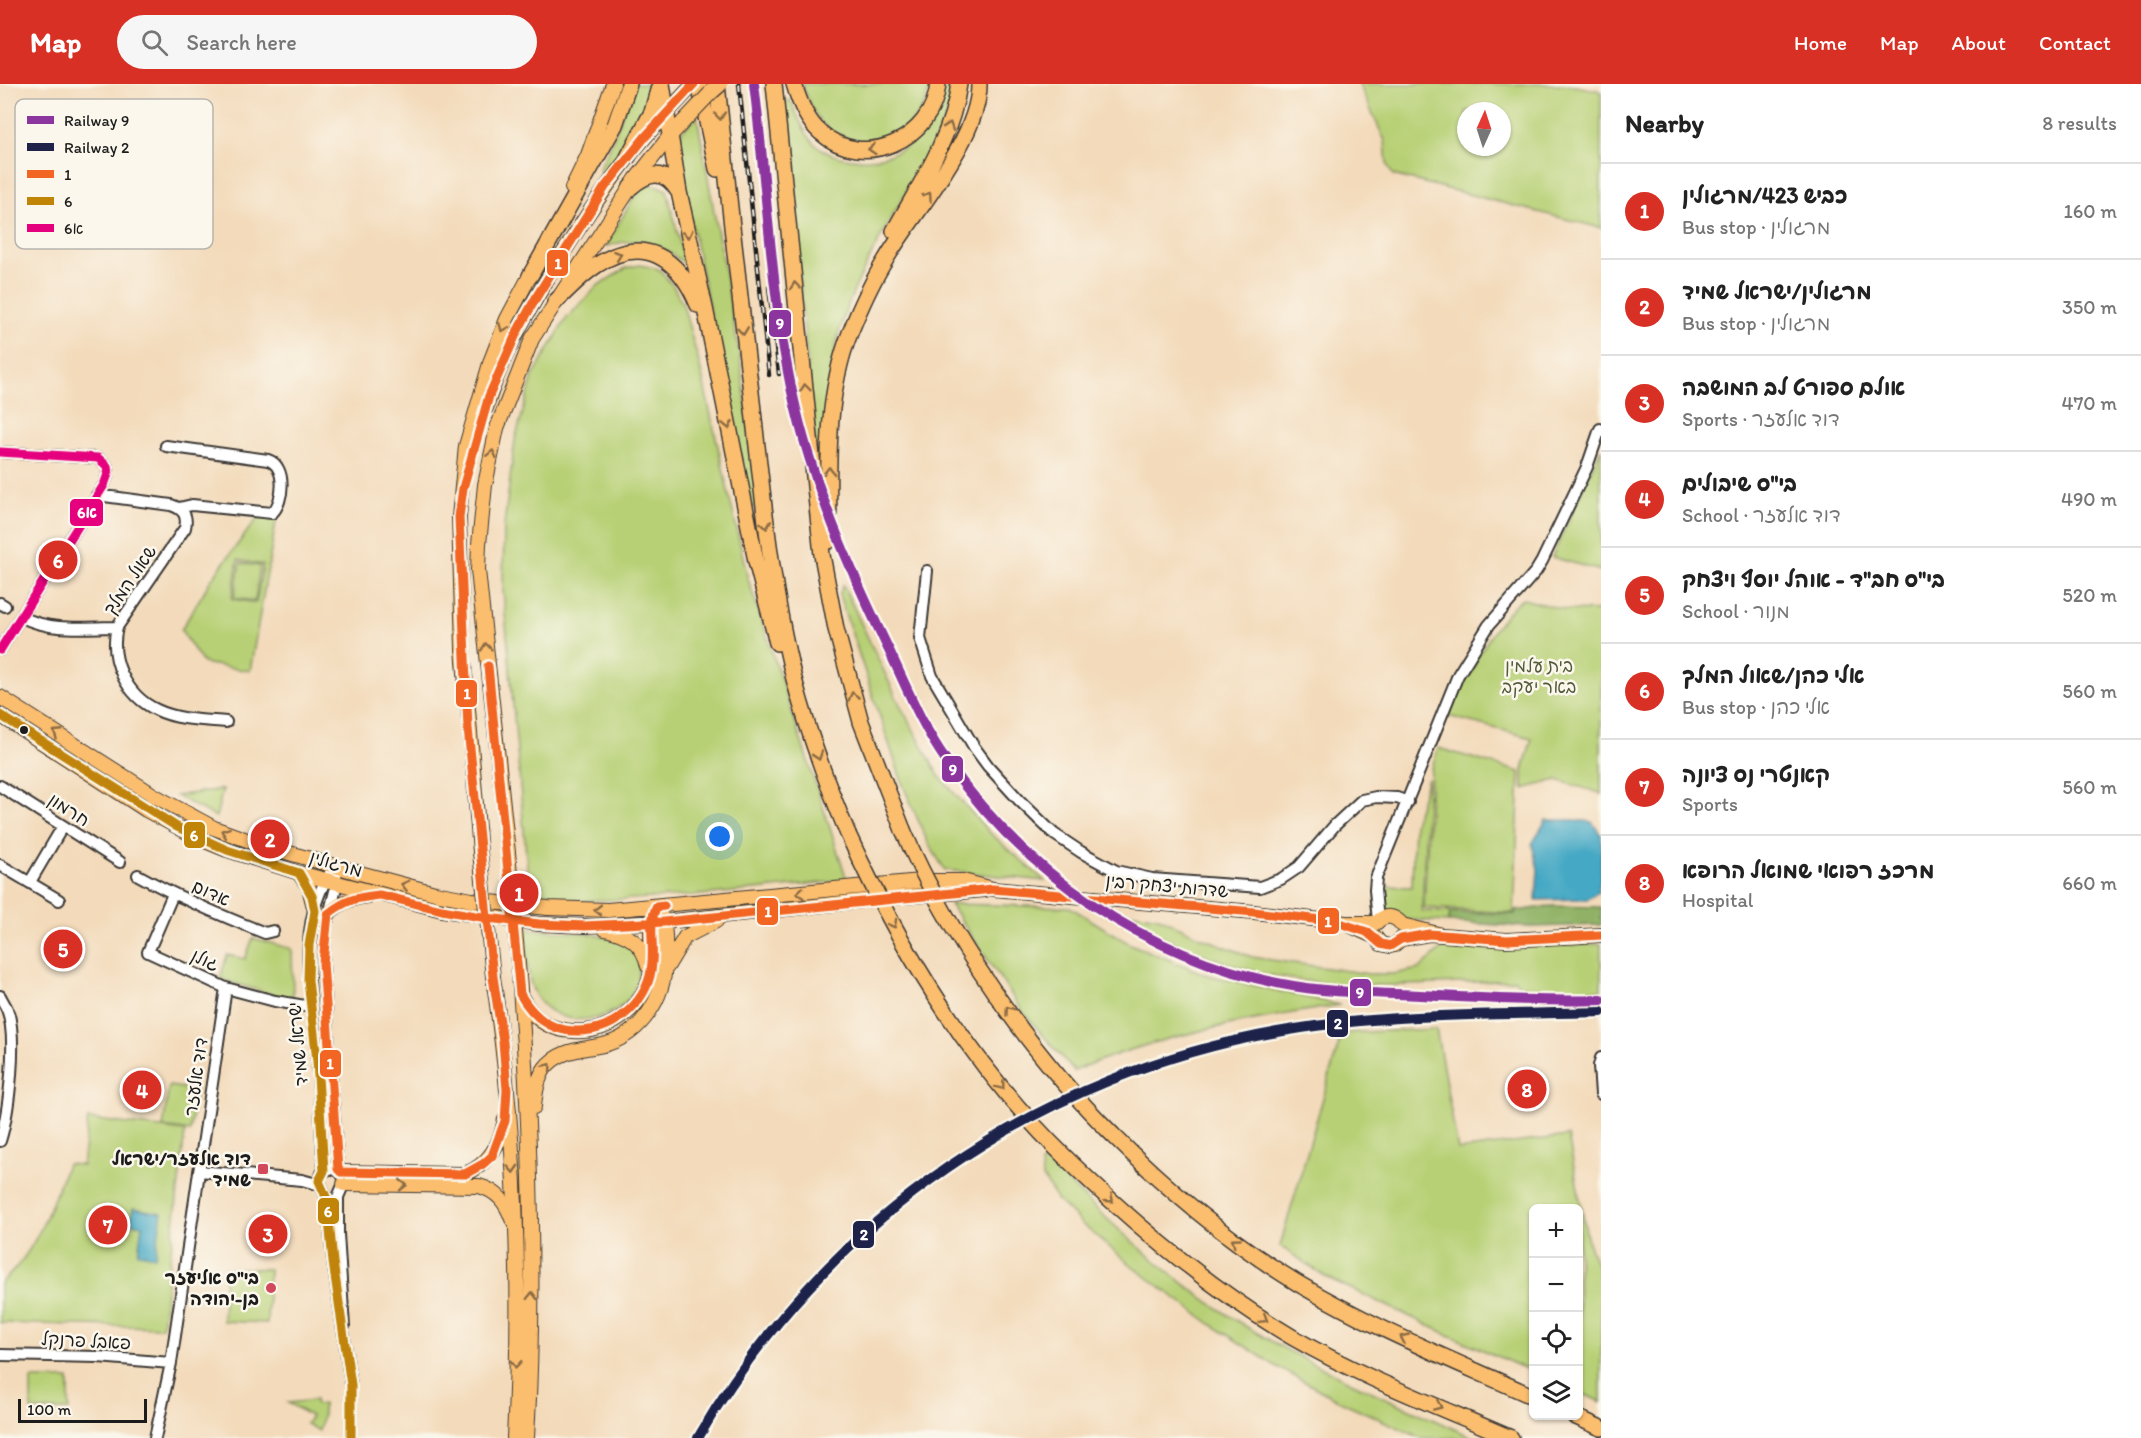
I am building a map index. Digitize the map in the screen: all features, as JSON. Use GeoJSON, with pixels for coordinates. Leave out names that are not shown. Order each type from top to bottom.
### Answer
{"type":"FeatureCollection","features":[{"type":"Feature","properties":{"kind":"highway"},"geometry":{"type":"LineString","coordinates":[[530,276],[615,125],[629,84]]}},
{"type":"Feature","properties":{"kind":"highway"},"geometry":{"type":"LineString","coordinates":[[660,84],[679,192],[773,633],[848,834],[896,930],[948,1014],[1025,1116],[1067,1159],[1145,1231],[1212,1284],[1294,1338],[1358,1370],[1511,1438]]}},
{"type":"Feature","properties":{"kind":"highway"},"geometry":{"type":"LineString","coordinates":[[628,157],[652,112],[660,84]]}},
{"type":"Feature","properties":{"kind":"highway"},"geometry":{"type":"LineString","coordinates":[[774,84],[822,555],[828,592],[846,671],[873,758],[903,830],[943,909],[989,982],[1062,1078],[1113,1135],[1213,1224],[1298,1284],[1363,1318],[1529,1395]]}},
{"type":"Feature","properties":{"kind":"highway"},"geometry":{"type":"LineString","coordinates":[[794,84],[802,106],[819,131],[832,141],[845,146],[877,149],[900,141],[920,125],[933,103],[938,84]]}},
{"type":"Feature","properties":{"kind":"highway"},"geometry":{"type":"LineString","coordinates":[[828,592],[831,419],[838,369],[853,314],[888,242],[946,136],[959,84]]}},
{"type":"Feature","properties":{"kind":"highway"},"geometry":{"type":"LineString","coordinates":[[838,369],[852,327],[884,261],[951,164],[975,108],[979,84]]}},
{"type":"Feature","properties":{"kind":"highway"},"geometry":{"type":"LineString","coordinates":[[710,85],[714,153],[739,297],[777,594],[794,681],[810,733]]}},
{"type":"Feature","properties":{"kind":"highway"},"geometry":{"type":"LineString","coordinates":[[631,187],[641,179],[656,175],[670,179],[679,192]]}},
{"type":"Feature","properties":{"kind":"highway"},"geometry":{"type":"LineString","coordinates":[[555,302],[582,276],[619,254],[636,251],[655,254],[670,263],[688,285],[697,303],[714,356]]}},
{"type":"Feature","properties":{"kind":"highway"},"geometry":{"type":"LineString","coordinates":[[1583,1420],[1601,1428]]}},
{"type":"Feature","properties":{"kind":"main road"},"geometry":{"type":"LineString","coordinates":[[514,1438],[517,1328],[516,1229],[503,1042],[493,977],[480,852],[463,650],[459,517],[466,446],[491,360],[507,319],[588,155],[613,84]]}},
{"type":"Feature","properties":{"kind":"main road"},"geometry":{"type":"LineString","coordinates":[[462,488],[489,396],[517,332],[574,235],[628,157],[665,115],[678,101],[710,85]]}},
{"type":"Feature","properties":{"kind":"main road"},"geometry":{"type":"LineString","coordinates":[[527,1438],[532,1261],[530,1142],[508,852],[478,570],[485,485],[497,428],[532,339],[631,187],[710,85]]}},
{"type":"Feature","properties":{"kind":"main road","name":"מרגולין"},"geometry":{"type":"LineString","coordinates":[[0,696],[155,796],[194,818],[252,842],[435,893],[483,901],[579,910],[656,907]]}},
{"type":"Feature","properties":{"kind":"main road","name":"מרגולין"},"geometry":{"type":"LineString","coordinates":[[0,716],[146,810],[187,832],[227,850],[298,873],[473,916],[538,924],[585,926],[657,922]]}},
{"type":"Feature","properties":{"kind":"main road"},"geometry":{"type":"LineString","coordinates":[[298,873],[309,888],[321,913],[353,898],[380,895]]}},
{"type":"Feature","properties":{"kind":"main road","name":"שדרות יצחק רבין"},"geometry":{"type":"LineString","coordinates":[[656,907],[921,881],[963,881],[993,889],[1254,912],[1337,922],[1358,929],[1387,927],[1507,940],[1601,935]]}},
{"type":"Feature","properties":{"kind":"main road","name":"שדרות יצחק רבין"},"geometry":{"type":"LineString","coordinates":[[657,922],[993,889]]}},
{"type":"Feature","properties":{"kind":"main road"},"geometry":{"type":"LineString","coordinates":[[656,907],[664,972]]}},
{"type":"Feature","properties":{"kind":"main road"},"geometry":{"type":"LineString","coordinates":[[530,1142],[536,1094],[544,1069],[566,1053],[610,1043],[632,1030],[657,1001],[664,972],[685,937],[708,923],[736,915]]}},
{"type":"Feature","properties":{"kind":"main road"},"geometry":{"type":"LineString","coordinates":[[520,994],[528,1008],[547,1025],[561,1030],[584,1032],[607,1027],[626,1015],[634,1006],[648,979],[657,922]]}},
{"type":"Feature","properties":{"kind":"main road"},"geometry":{"type":"LineString","coordinates":[[585,926],[607,929],[632,938],[639,944],[646,957],[648,979]]}},
{"type":"Feature","properties":{"kind":"main road"},"geometry":{"type":"LineString","coordinates":[[341,1179],[465,1174],[474,1170],[492,1156],[498,1143],[505,1121],[507,1090]]}},
{"type":"Feature","properties":{"kind":"main road"},"geometry":{"type":"LineString","coordinates":[[341,1179],[479,1186],[495,1192],[502,1199],[516,1229]]}},
{"type":"Feature","properties":{"kind":"street"},"geometry":{"type":"LineString","coordinates":[[1387,927],[1376,878],[1458,675],[1489,625],[1542,561],[1591,460],[1600,429]]}},
{"type":"Feature","properties":{"kind":"street"},"geometry":{"type":"LineString","coordinates":[[98,495],[179,508],[192,505],[272,513],[278,506],[282,480],[280,469],[273,461],[166,446]]}},
{"type":"Feature","properties":{"kind":"street"},"geometry":{"type":"LineString","coordinates":[[0,452],[94,457],[105,462],[108,474],[98,495],[0,650]]}},
{"type":"Feature","properties":{"kind":"street","name":"שאול המלך"},"geometry":{"type":"LineString","coordinates":[[179,508],[185,513],[187,519],[185,528],[117,627],[114,646],[120,671],[134,692],[156,710],[226,722]]}},
{"type":"Feature","properties":{"kind":"street"},"geometry":{"type":"LineString","coordinates":[[927,571],[920,638],[932,676],[974,747],[1019,800],[1054,834],[1116,871],[1152,879],[1260,887],[1281,879],[1299,867],[1335,825],[1362,800],[1376,797],[1397,798],[1408,802]]}},
{"type":"Feature","properties":{"kind":"street"},"geometry":{"type":"LineString","coordinates":[[22,617],[43,626],[55,628],[117,627]]}},
{"type":"Feature","properties":{"kind":"street","name":"חרמון"},"geometry":{"type":"LineString","coordinates":[[0,786],[120,862]]}},
{"type":"Feature","properties":{"kind":"street"},"geometry":{"type":"LineString","coordinates":[[30,882],[63,826]]}},
{"type":"Feature","properties":{"kind":"street"},"geometry":{"type":"LineString","coordinates":[[0,865],[59,900]]}},
{"type":"Feature","properties":{"kind":"street","name":"ישראל שמיד"},"geometry":{"type":"LineString","coordinates":[[335,866],[309,945],[308,980],[317,1061],[322,1180],[327,1199],[333,1262],[351,1385],[351,1438]]}},
{"type":"Feature","properties":{"kind":"street","name":"אדום"},"geometry":{"type":"LineString","coordinates":[[138,875],[173,894],[265,933],[273,931]]}},
{"type":"Feature","properties":{"kind":"street","name":"גולן"},"geometry":{"type":"LineString","coordinates":[[173,894],[148,952],[226,988],[275,1001],[311,1006]]}},
{"type":"Feature","properties":{"kind":"street","name":"ישראל שמיד"},"geometry":{"type":"LineString","coordinates":[[321,913],[341,1179],[338,1197],[338,1234],[344,1327]]}},
{"type":"Feature","properties":{"kind":"street","name":"דוד אלעזר"},"geometry":{"type":"LineString","coordinates":[[155,1438],[171,1363],[226,988]]}},
{"type":"Feature","properties":{"kind":"street"},"geometry":{"type":"LineString","coordinates":[[0,996],[7,1010],[6,1045],[10,1077],[0,1141]]}},
{"type":"Feature","properties":{"kind":"street"},"geometry":{"type":"LineString","coordinates":[[1601,1058],[1599,1070],[1601,1094]]}},
{"type":"Feature","properties":{"kind":"street"},"geometry":{"type":"LineString","coordinates":[[199,1171],[322,1180],[333,1193],[341,1179],[331,1168],[322,1180]]}},
{"type":"Feature","properties":{"kind":"street","name":"פאבל פרנקל"},"geometry":{"type":"LineString","coordinates":[[0,1355],[98,1357],[171,1363]]}},
{"type":"Feature","properties":{"kind":"green space"},"geometry":{"type":"Polygon","coordinates":[[[634,84],[649,84],[644,116],[606,177],[599,169],[611,145],[634,84]]]}},
{"type":"Feature","properties":{"kind":"green space"},"geometry":{"type":"Polygon","coordinates":[[[802,84],[930,84],[922,109],[905,128],[883,139],[870,141],[848,138],[828,128],[814,111],[802,84]]]}},
{"type":"Feature","properties":{"kind":"green space"},"geometry":{"type":"Polygon","coordinates":[[[1359,84],[1565,84],[1601,91],[1601,228],[1393,175],[1387,164],[1385,141],[1359,84]]]}},
{"type":"Feature","properties":{"kind":"green space"},"geometry":{"type":"Polygon","coordinates":[[[943,90],[954,91],[940,131],[869,260],[843,317],[831,371],[825,445],[815,445],[783,102],[790,100],[807,134],[815,144],[842,158],[857,160],[889,155],[916,139],[929,123],[943,90]]]}},
{"type":"Feature","properties":{"kind":"green space"},"geometry":{"type":"Polygon","coordinates":[[[697,116],[740,358],[759,507],[751,507],[674,140],[697,116]]]}},
{"type":"Feature","properties":{"kind":"green space"},"geometry":{"type":"Polygon","coordinates":[[[647,184],[667,190],[685,264],[666,250],[648,243],[629,241],[606,246],[637,191],[647,184]]]}},
{"type":"Feature","properties":{"kind":"green space"},"geometry":{"type":"Polygon","coordinates":[[[640,265],[659,269],[673,286],[683,305],[699,363],[748,579],[847,880],[649,898],[530,900],[503,589],[504,525],[515,440],[533,376],[566,319],[597,286],[626,268],[640,265]]]}},
{"type":"Feature","properties":{"kind":"green space"},"geometry":{"type":"Polygon","coordinates":[[[1601,448],[1601,571],[1552,557],[1601,448]]]}},
{"type":"Feature","properties":{"kind":"green space"},"geometry":{"type":"Polygon","coordinates":[[[261,513],[277,516],[250,671],[203,663],[181,630],[211,580],[261,513]],[[238,560],[232,599],[256,603],[263,565],[238,560]]]}},
{"type":"Feature","properties":{"kind":"green space"},"geometry":{"type":"Polygon","coordinates":[[[240,563],[260,566],[255,601],[234,598],[240,563]]]}},
{"type":"Feature","properties":{"kind":"green space"},"geometry":{"type":"Polygon","coordinates":[[[843,585],[900,705],[939,776],[989,832],[1045,881],[945,870],[928,843],[903,785],[839,595],[843,585]]]}},
{"type":"Feature","properties":{"kind":"green space","name":"בית עלמין באר יעקב"},"geometry":{"type":"Polygon","coordinates":[[[1523,599],[1566,610],[1601,611],[1601,795],[1557,780],[1523,789],[1523,770],[1532,738],[1448,716],[1461,680],[1472,672],[1477,657],[1496,627],[1517,602],[1523,599]]]}},
{"type":"Feature","properties":{"kind":"green space"},"geometry":{"type":"Polygon","coordinates":[[[1438,748],[1520,772],[1514,913],[1424,908],[1431,771],[1438,748]]]}},
{"type":"Feature","properties":{"kind":"green space"},"geometry":{"type":"Polygon","coordinates":[[[1428,778],[1422,911],[1450,912],[1449,922],[1374,918],[1377,898],[1382,886],[1412,887],[1414,823],[1428,778]]]}},
{"type":"Feature","properties":{"kind":"green space"},"geometry":{"type":"Polygon","coordinates":[[[223,789],[216,817],[176,796],[223,789]]]}},
{"type":"Feature","properties":{"kind":"green space"},"geometry":{"type":"Polygon","coordinates":[[[950,904],[1070,907],[1130,944],[1207,975],[1340,1005],[1239,1023],[1172,1038],[1106,1058],[1074,1071],[1023,1012],[950,904]]]}},
{"type":"Feature","properties":{"kind":"green space"},"geometry":{"type":"Polygon","coordinates":[[[1551,906],[1601,907],[1601,925],[1531,927],[1449,922],[1450,912],[1515,914],[1516,911],[1551,906]]]}},
{"type":"Feature","properties":{"kind":"green space"},"geometry":{"type":"Polygon","coordinates":[[[1112,910],[1159,917],[1198,936],[1252,957],[1369,974],[1393,974],[1419,969],[1446,945],[1477,949],[1601,944],[1601,990],[1551,991],[1519,985],[1515,980],[1414,985],[1346,985],[1279,977],[1228,964],[1194,951],[1112,910]]]}},
{"type":"Feature","properties":{"kind":"green space"},"geometry":{"type":"Polygon","coordinates":[[[525,929],[597,935],[624,943],[635,951],[639,961],[639,974],[633,992],[621,1006],[606,1015],[588,1019],[570,1018],[553,1012],[540,1001],[531,984],[527,964],[525,929]]]}},
{"type":"Feature","properties":{"kind":"green space"},"geometry":{"type":"Polygon","coordinates":[[[253,938],[292,949],[293,995],[288,998],[281,997],[220,979],[227,955],[245,959],[253,938]]]}},
{"type":"Feature","properties":{"kind":"green space"},"geometry":{"type":"Polygon","coordinates":[[[1436,1029],[1458,1150],[1568,1136],[1581,1204],[1529,1204],[1529,1370],[1326,1277],[1280,1246],[1342,1033],[1436,1029]]]}},
{"type":"Feature","properties":{"kind":"green space"},"geometry":{"type":"Polygon","coordinates":[[[169,1086],[196,1090],[190,1131],[163,1127],[169,1086]]]}},
{"type":"Feature","properties":{"kind":"green space"},"geometry":{"type":"Polygon","coordinates":[[[88,1119],[185,1131],[162,1327],[0,1323],[0,1283],[23,1259],[33,1244],[67,1164],[82,1165],[88,1119]]]}},
{"type":"Feature","properties":{"kind":"green space"},"geometry":{"type":"Polygon","coordinates":[[[1047,1162],[1113,1225],[1160,1265],[1234,1319],[1322,1368],[1474,1438],[1421,1438],[1338,1400],[1274,1365],[1212,1325],[1136,1269],[1058,1201],[1042,1176],[1041,1163],[1047,1162]]]}},
{"type":"Feature","properties":{"kind":"green space"},"geometry":{"type":"Polygon","coordinates":[[[1583,1216],[1588,1242],[1601,1277],[1601,1402],[1583,1394],[1583,1216]]]}},
{"type":"Feature","properties":{"kind":"green space"},"geometry":{"type":"Polygon","coordinates":[[[225,1268],[269,1269],[267,1323],[223,1321],[225,1268]]]}},
{"type":"Feature","properties":{"kind":"green space"},"geometry":{"type":"Polygon","coordinates":[[[31,1379],[69,1379],[69,1410],[31,1410],[31,1379]]]}},
{"type":"Feature","properties":{"kind":"green space"},"geometry":{"type":"Polygon","coordinates":[[[315,1400],[316,1405],[323,1404],[319,1431],[306,1424],[311,1416],[288,1403],[315,1400]]]}},
{"type":"Feature","properties":{"kind":"water"},"geometry":{"type":"Polygon","coordinates":[[[1546,820],[1592,822],[1601,835],[1601,876],[1598,892],[1588,899],[1536,900],[1538,869],[1532,844],[1546,820]]]}},
{"type":"Feature","properties":{"kind":"water"},"geometry":{"type":"Polygon","coordinates":[[[133,1208],[162,1213],[155,1256],[138,1253],[142,1225],[130,1223],[133,1208]]]}},
{"type":"Feature","properties":{"kind":"railway"},"geometry":{"type":"LineString","coordinates":[[739,84],[769,375]]}},
{"type":"Feature","properties":{"kind":"railway"},"geometry":{"type":"LineString","coordinates":[[769,287],[779,374]]}},
{"type":"Feature","properties":{"kind":"rail line","name":"9"},"geometry":{"type":"LineString","coordinates":[[754,84],[772,264],[782,336],[796,408],[816,478],[855,578],[929,733],[946,760],[978,801],[1013,839],[1051,874],[1093,905],[1183,954],[1232,971],[1282,984],[1333,991],[1510,999],[1601,1000]]}},
{"type":"Feature","properties":{"kind":"rail line","name":"2"},"geometry":{"type":"LineString","coordinates":[[698,1438],[749,1360],[808,1288],[875,1224],[947,1168],[1026,1120],[1110,1080],[1198,1050],[1328,1024],[1406,1018],[1601,1012]]}},
{"type":"Feature","properties":{"kind":"transit line","name":"1"},"geometry":{"type":"LineString","coordinates":[[487,918],[468,728],[459,517],[463,488],[489,396],[517,332],[537,296],[605,187],[645,137],[694,84]]}},
{"type":"Feature","properties":{"kind":"transit line","name":"6א"},"geometry":{"type":"LineString","coordinates":[[0,452],[98,458],[107,466],[108,474],[104,485],[0,650]]}},
{"type":"Feature","properties":{"kind":"transit line","name":"1"},"geometry":{"type":"LineString","coordinates":[[488,666],[520,994],[525,1002],[537,1016],[551,1026],[569,1031],[593,1029],[618,1019],[629,1010],[645,989],[652,962],[654,914],[656,907],[664,906]]}},
{"type":"Feature","properties":{"kind":"transit line","name":"6"},"geometry":{"type":"LineString","coordinates":[[0,715],[177,827],[227,850],[299,873],[312,896],[315,911],[309,945],[308,980],[317,1061],[324,1171],[319,1181],[327,1199],[333,1262],[351,1385],[351,1438]]}},
{"type":"Feature","properties":{"kind":"transit line","name":"1"},"geometry":{"type":"LineString","coordinates":[[487,918],[585,926],[664,922],[993,889],[1254,912],[1337,922],[1367,932],[1381,944],[1390,946],[1401,939],[1429,934],[1507,940],[1601,935]]}},
{"type":"Feature","properties":{"kind":"transit line","name":"1"},"geometry":{"type":"LineString","coordinates":[[380,895],[487,918],[503,1042],[507,1090],[505,1121],[492,1156],[465,1174],[341,1172],[338,1169],[323,963],[328,914],[352,900],[380,895]]}},
{"type":"Feature","properties":{"kind":"place","name":"אלי כהן/שאול המלך"},"geometry":{"type":"Point","coordinates":[58,560]}},
{"type":"Feature","properties":{"kind":"place","name":"מרגולין/ישראל שמיד"},"geometry":{"type":"Point","coordinates":[270,839]}},
{"type":"Feature","properties":{"kind":"place","name":"כביש 423/מרגולין"},"geometry":{"type":"Point","coordinates":[519,893]}},
{"type":"Feature","properties":{"kind":"place","name":"בי\"ס חב\"ד - אוהל יוסף ויצחק"},"geometry":{"type":"Point","coordinates":[63,949]}},
{"type":"Feature","properties":{"kind":"place","name":"מרכז רפואי שמואל הרופא"},"geometry":{"type":"Point","coordinates":[1527,1089]}},
{"type":"Feature","properties":{"kind":"place","name":"בי\"ס שיבולים"},"geometry":{"type":"Point","coordinates":[142,1090]}},
{"type":"Feature","properties":{"kind":"place","name":"דוד אלעזר/ישראל שמיד"},"geometry":{"type":"Point","coordinates":[263,1169]}},
{"type":"Feature","properties":{"kind":"place","name":"קאנטרי נס ציונה"},"geometry":{"type":"Point","coordinates":[108,1225]}},
{"type":"Feature","properties":{"kind":"place","name":"אולם ספורט לב המושבה"},"geometry":{"type":"Point","coordinates":[268,1234]}},
{"type":"Feature","properties":{"kind":"place","name":"בי\"ס אליעזר בן-יהודה"},"geometry":{"type":"Point","coordinates":[271,1288]}}]}
